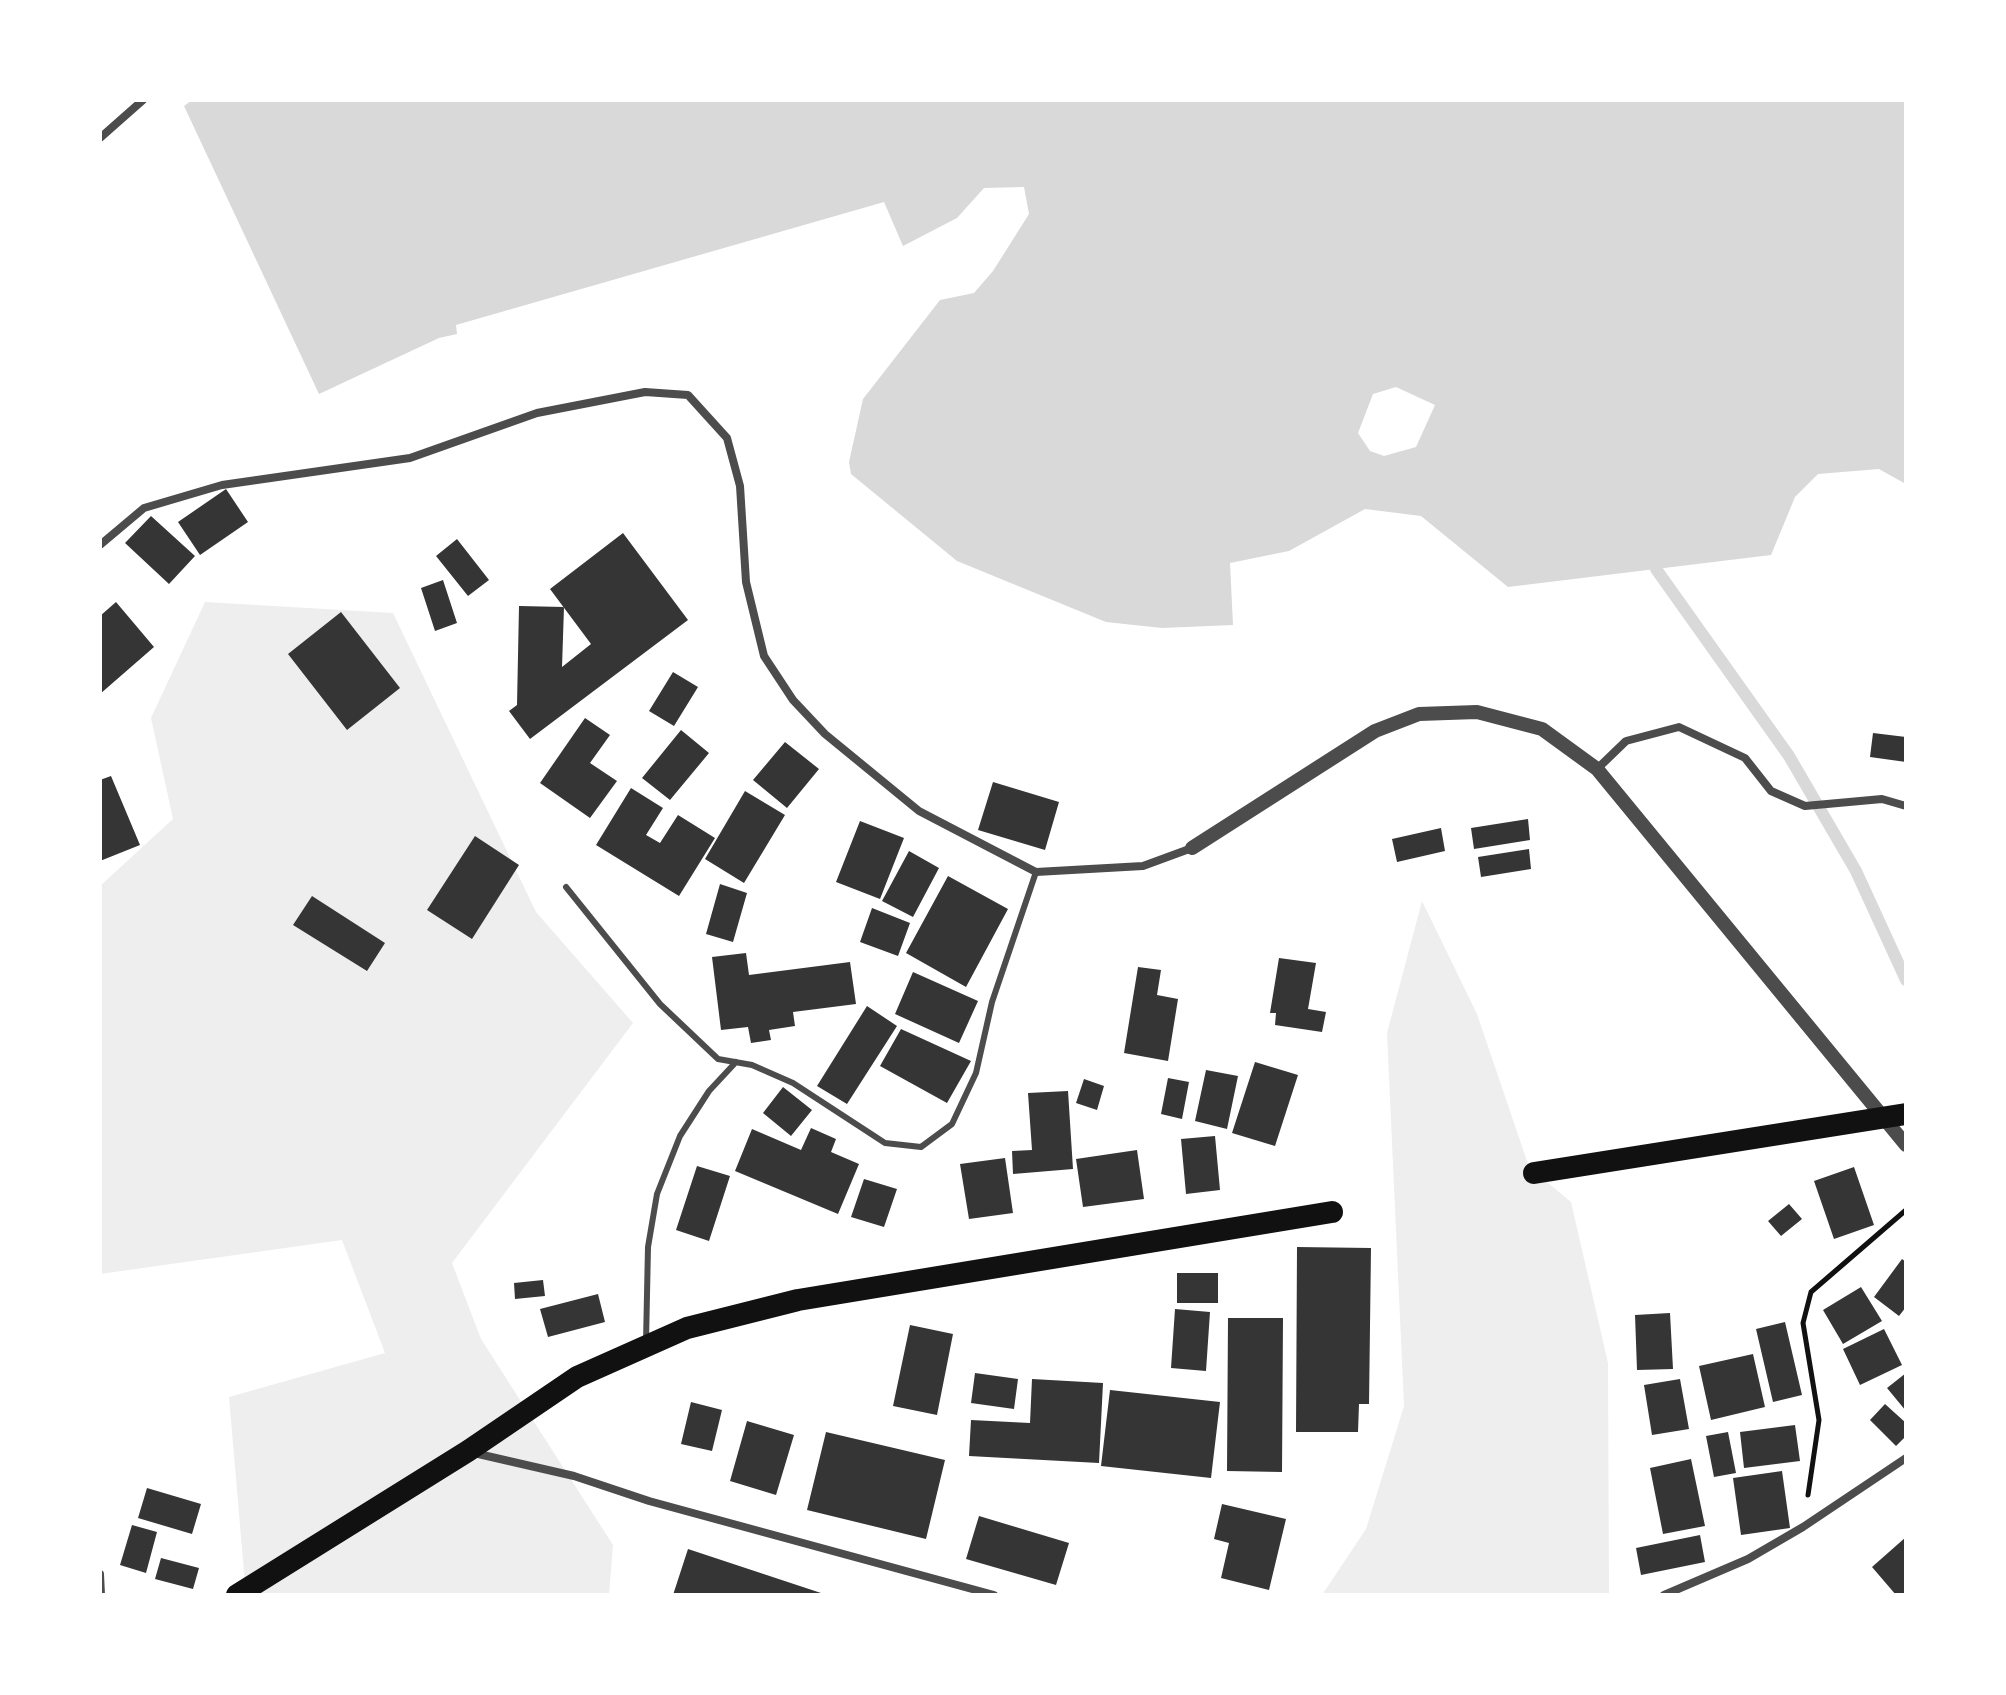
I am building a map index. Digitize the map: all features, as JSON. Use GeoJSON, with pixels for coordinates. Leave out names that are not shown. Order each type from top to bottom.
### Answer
{"type":"FeatureCollection","features":[{"type":"Feature","properties":{"kind":"highway"},"geometry":{"type":"LineString","coordinates":[[1534,1173],[1906,1114]]}},
{"type":"Feature","properties":{"kind":"highway"},"geometry":{"type":"LineString","coordinates":[[237,1595],[468,1451],[577,1377],[687,1328],[798,1300],[1332,1212]]}},
{"type":"Feature","properties":{"kind":"street"},"geometry":{"type":"LineString","coordinates":[[100,138],[143,100]]}},
{"type":"Feature","properties":{"kind":"street"},"geometry":{"type":"LineString","coordinates":[[100,545],[144,508],[222,485],[410,458],[537,413],[645,392],[688,395],[727,438],[740,486],[746,582],[764,656],[793,700],[825,734],[919,811],[1036,872],[1143,866],[1192,848],[1375,731],[1419,714],[1477,712],[1542,729],[1597,769],[1906,1145]]}},
{"type":"Feature","properties":{"kind":"street"},"geometry":{"type":"LineString","coordinates":[[1597,769],[1626,741],[1679,727],[1745,758],[1771,791],[1805,806],[1882,799],[1906,806]]}},
{"type":"Feature","properties":{"kind":"street"},"geometry":{"type":"LineString","coordinates":[[468,1451],[574,1476],[649,1501],[994,1595]]}},
{"type":"Feature","properties":{"kind":"street"},"geometry":{"type":"LineString","coordinates":[[1664,1595],[1748,1559],[1852,1498],[1906,1458]]}},
{"type":"Feature","properties":{"kind":"street"},"geometry":{"type":"LineString","coordinates":[[100,1574],[101,1595]]}},
{"type":"Feature","properties":{"kind":"lane"},"geometry":{"type":"LineString","coordinates":[[566,887],[660,1004],[718,1059],[752,1065],[793,1083],[885,1143],[921,1147],[952,1124],[976,1073],[992,1002],[1036,872]]}},
{"type":"Feature","properties":{"kind":"lane"},"geometry":{"type":"LineString","coordinates":[[646,1346],[648,1247],[657,1194],[680,1136],[709,1091],[736,1062]]}},
{"type":"Feature","properties":{"kind":"path"},"geometry":{"type":"LineString","coordinates":[[1803,1527],[1819,1420],[1803,1323],[1811,1292],[1906,1210]]}},
{"type":"Feature","properties":{"kind":"shaded area"},"geometry":{"type":"Polygon","coordinates":[[[192,100],[1906,100],[1906,500],[1904,483],[1879,469],[1818,474],[1795,497],[1771,555],[1508,587],[1421,516],[1365,509],[1289,551],[1230,563],[1233,625],[1162,628],[1106,622],[957,561],[851,474],[849,462],[863,399],[940,300],[974,293],[993,271],[1029,214],[1024,187],[984,188],[957,218],[903,246],[884,202],[456,325],[457,334],[439,338],[319,394],[184,106],[192,100]],[[1396,387],[1373,394],[1358,433],[1370,451],[1384,456],[1416,447],[1435,405],[1396,387]]]}},
{"type":"Feature","properties":{"kind":"shaded area"},"geometry":{"type":"Polygon","coordinates":[[[205,602],[393,613],[536,912],[633,1023],[452,1263],[481,1339],[613,1545],[609,1595],[246,1595],[229,1397],[385,1353],[342,1240],[100,1274],[100,886],[173,819],[151,718],[205,602]]]}},
{"type":"Feature","properties":{"kind":"shaded area"},"geometry":{"type":"Polygon","coordinates":[[[1422,901],[1477,1014],[1529,1167],[1571,1202],[1608,1363],[1609,1595],[1322,1595],[1366,1529],[1404,1406],[1387,1033],[1422,901]]]}},
{"type":"Feature","properties":{"kind":"building"},"geometry":{"type":"Polygon","coordinates":[[[226,489],[248,522],[200,555],[178,522],[226,489]]]}},
{"type":"Feature","properties":{"kind":"building"},"geometry":{"type":"Polygon","coordinates":[[[151,516],[195,556],[169,584],[125,543],[151,516]]]}},
{"type":"Feature","properties":{"kind":"building"},"geometry":{"type":"Polygon","coordinates":[[[623,533],[688,620],[530,739],[509,711],[517,705],[519,606],[563,607],[550,589],[623,533]],[[564,608],[562,667],[591,644],[564,608]]]}},
{"type":"Feature","properties":{"kind":"building"},"geometry":{"type":"Polygon","coordinates":[[[457,539],[489,580],[468,596],[436,556],[457,539]]]}},
{"type":"Feature","properties":{"kind":"building"},"geometry":{"type":"Polygon","coordinates":[[[443,580],[457,623],[435,631],[421,588],[443,580]]]}},
{"type":"Feature","properties":{"kind":"building"},"geometry":{"type":"Polygon","coordinates":[[[116,602],[154,647],[100,694],[100,616],[116,602]]]}},
{"type":"Feature","properties":{"kind":"building"},"geometry":{"type":"Polygon","coordinates":[[[341,612],[400,688],[347,730],[288,654],[341,612]]]}},
{"type":"Feature","properties":{"kind":"building"},"geometry":{"type":"Polygon","coordinates":[[[673,672],[698,687],[674,726],[649,711],[673,672]]]}},
{"type":"Feature","properties":{"kind":"building"},"geometry":{"type":"Polygon","coordinates":[[[585,718],[610,735],[590,763],[617,781],[590,818],[540,783],[585,718]]]}},
{"type":"Feature","properties":{"kind":"building"},"geometry":{"type":"Polygon","coordinates":[[[681,730],[709,753],[670,800],[642,778],[681,730]]]}},
{"type":"Feature","properties":{"kind":"building"},"geometry":{"type":"Polygon","coordinates":[[[1873,733],[1906,737],[1906,762],[1870,757],[1873,733]]]}},
{"type":"Feature","properties":{"kind":"building"},"geometry":{"type":"Polygon","coordinates":[[[785,742],[819,769],[787,808],[753,780],[785,742]]]}},
{"type":"Feature","properties":{"kind":"building"},"geometry":{"type":"Polygon","coordinates":[[[111,776],[140,845],[100,861],[100,780],[111,776]]]}},
{"type":"Feature","properties":{"kind":"building"},"geometry":{"type":"Polygon","coordinates":[[[993,782],[1059,802],[1045,850],[978,830],[993,782]]]}},
{"type":"Feature","properties":{"kind":"building"},"geometry":{"type":"Polygon","coordinates":[[[631,788],[663,808],[646,835],[660,843],[678,815],[715,838],[679,896],[596,845],[631,788]]]}},
{"type":"Feature","properties":{"kind":"building"},"geometry":{"type":"Polygon","coordinates":[[[745,791],[785,815],[744,883],[705,859],[745,791]]]}},
{"type":"Feature","properties":{"kind":"building"},"geometry":{"type":"Polygon","coordinates":[[[1528,819],[1530,840],[1474,849],[1471,828],[1528,819]]]}},
{"type":"Feature","properties":{"kind":"building"},"geometry":{"type":"Polygon","coordinates":[[[860,821],[904,838],[880,899],[836,882],[860,821]]]}},
{"type":"Feature","properties":{"kind":"building"},"geometry":{"type":"Polygon","coordinates":[[[1441,828],[1445,851],[1397,862],[1392,839],[1441,828]]]}},
{"type":"Feature","properties":{"kind":"building"},"geometry":{"type":"Polygon","coordinates":[[[475,836],[519,865],[472,939],[427,910],[475,836]]]}},
{"type":"Feature","properties":{"kind":"building"},"geometry":{"type":"Polygon","coordinates":[[[1529,849],[1531,869],[1481,877],[1478,857],[1529,849]]]}},
{"type":"Feature","properties":{"kind":"building"},"geometry":{"type":"Polygon","coordinates":[[[909,851],[939,868],[913,917],[882,901],[909,851]]]}},
{"type":"Feature","properties":{"kind":"building"},"geometry":{"type":"Polygon","coordinates":[[[948,876],[1008,909],[966,987],[906,953],[948,876]]]}},
{"type":"Feature","properties":{"kind":"building"},"geometry":{"type":"Polygon","coordinates":[[[720,884],[747,893],[733,942],[706,934],[720,884]]]}},
{"type":"Feature","properties":{"kind":"building"},"geometry":{"type":"Polygon","coordinates":[[[312,896],[385,943],[367,971],[293,925],[312,896]]]}},
{"type":"Feature","properties":{"kind":"building"},"geometry":{"type":"Polygon","coordinates":[[[872,908],[910,923],[898,956],[860,942],[872,908]]]}},
{"type":"Feature","properties":{"kind":"building"},"geometry":{"type":"Polygon","coordinates":[[[746,953],[749,975],[850,962],[856,1004],[793,1012],[795,1026],[769,1030],[771,1040],[751,1043],[748,1027],[721,1030],[712,957],[746,953]]]}},
{"type":"Feature","properties":{"kind":"building"},"geometry":{"type":"Polygon","coordinates":[[[1279,958],[1316,963],[1308,1009],[1326,1012],[1322,1032],[1275,1025],[1276,1013],[1270,1013],[1279,958]]]}},
{"type":"Feature","properties":{"kind":"building"},"geometry":{"type":"Polygon","coordinates":[[[1138,967],[1161,970],[1157,995],[1178,999],[1168,1061],[1124,1053],[1138,967]]]}},
{"type":"Feature","properties":{"kind":"building"},"geometry":{"type":"Polygon","coordinates":[[[913,972],[978,1001],[959,1043],[895,1014],[913,972]]]}},
{"type":"Feature","properties":{"kind":"building"},"geometry":{"type":"Polygon","coordinates":[[[867,1006],[897,1026],[847,1104],[817,1086],[867,1006]]]}},
{"type":"Feature","properties":{"kind":"building"},"geometry":{"type":"Polygon","coordinates":[[[901,1029],[971,1061],[947,1103],[880,1066],[901,1029]]]}},
{"type":"Feature","properties":{"kind":"building"},"geometry":{"type":"Polygon","coordinates":[[[1255,1062],[1298,1075],[1275,1146],[1232,1133],[1255,1062]]]}},
{"type":"Feature","properties":{"kind":"building"},"geometry":{"type":"Polygon","coordinates":[[[1206,1070],[1238,1076],[1227,1129],[1195,1121],[1206,1070]]]}},
{"type":"Feature","properties":{"kind":"building"},"geometry":{"type":"Polygon","coordinates":[[[1168,1078],[1189,1082],[1182,1119],[1161,1114],[1168,1078]]]}},
{"type":"Feature","properties":{"kind":"building"},"geometry":{"type":"Polygon","coordinates":[[[1084,1079],[1104,1086],[1097,1110],[1076,1103],[1084,1079]]]}},
{"type":"Feature","properties":{"kind":"building"},"geometry":{"type":"Polygon","coordinates":[[[783,1087],[812,1110],[791,1136],[763,1113],[783,1087]]]}},
{"type":"Feature","properties":{"kind":"building"},"geometry":{"type":"Polygon","coordinates":[[[1068,1091],[1073,1169],[1013,1174],[1012,1151],[1032,1150],[1028,1093],[1068,1091]]]}},
{"type":"Feature","properties":{"kind":"building"},"geometry":{"type":"Polygon","coordinates":[[[811,1128],[836,1139],[831,1152],[859,1164],[838,1214],[735,1171],[752,1129],[801,1150],[811,1128]]]}},
{"type":"Feature","properties":{"kind":"building"},"geometry":{"type":"Polygon","coordinates":[[[1215,1136],[1220,1190],[1186,1194],[1181,1139],[1215,1136]]]}},
{"type":"Feature","properties":{"kind":"building"},"geometry":{"type":"Polygon","coordinates":[[[1137,1150],[1144,1199],[1083,1207],[1076,1159],[1137,1150]]]}},
{"type":"Feature","properties":{"kind":"building"},"geometry":{"type":"Polygon","coordinates":[[[1005,1158],[1013,1213],[969,1219],[960,1164],[1005,1158]]]}},
{"type":"Feature","properties":{"kind":"building"},"geometry":{"type":"Polygon","coordinates":[[[697,1166],[730,1176],[709,1241],[676,1230],[697,1166]]]}},
{"type":"Feature","properties":{"kind":"building"},"geometry":{"type":"Polygon","coordinates":[[[1854,1167],[1874,1225],[1834,1239],[1814,1181],[1854,1167]]]}},
{"type":"Feature","properties":{"kind":"building"},"geometry":{"type":"Polygon","coordinates":[[[864,1179],[897,1189],[884,1227],[851,1217],[864,1179]]]}},
{"type":"Feature","properties":{"kind":"building"},"geometry":{"type":"Polygon","coordinates":[[[1789,1204],[1802,1219],[1781,1236],[1768,1221],[1789,1204]]]}},
{"type":"Feature","properties":{"kind":"building"},"geometry":{"type":"Polygon","coordinates":[[[1297,1247],[1371,1248],[1369,1404],[1359,1404],[1358,1432],[1296,1432],[1297,1247]]]}},
{"type":"Feature","properties":{"kind":"building"},"geometry":{"type":"Polygon","coordinates":[[[1902,1259],[1906,1262],[1906,1307],[1899,1316],[1874,1297],[1902,1259]]]}},
{"type":"Feature","properties":{"kind":"building"},"geometry":{"type":"Polygon","coordinates":[[[1177,1273],[1218,1273],[1218,1303],[1177,1303],[1177,1273]]]}},
{"type":"Feature","properties":{"kind":"building"},"geometry":{"type":"Polygon","coordinates":[[[543,1280],[545,1296],[515,1299],[514,1283],[543,1280]]]}},
{"type":"Feature","properties":{"kind":"building"},"geometry":{"type":"Polygon","coordinates":[[[1861,1287],[1882,1321],[1843,1344],[1823,1310],[1861,1287]]]}},
{"type":"Feature","properties":{"kind":"building"},"geometry":{"type":"Polygon","coordinates":[[[598,1294],[605,1322],[548,1337],[540,1309],[598,1294]]]}},
{"type":"Feature","properties":{"kind":"building"},"geometry":{"type":"Polygon","coordinates":[[[1175,1309],[1210,1312],[1206,1371],[1171,1368],[1175,1309]]]}},
{"type":"Feature","properties":{"kind":"building"},"geometry":{"type":"Polygon","coordinates":[[[1670,1313],[1673,1369],[1637,1370],[1635,1315],[1670,1313]]]}},
{"type":"Feature","properties":{"kind":"building"},"geometry":{"type":"Polygon","coordinates":[[[1228,1318],[1283,1318],[1282,1472],[1227,1471],[1228,1318]]]}},
{"type":"Feature","properties":{"kind":"building"},"geometry":{"type":"Polygon","coordinates":[[[1785,1322],[1802,1395],[1773,1402],[1756,1329],[1785,1322]]]}},
{"type":"Feature","properties":{"kind":"building"},"geometry":{"type":"Polygon","coordinates":[[[910,1325],[953,1334],[937,1415],[893,1406],[910,1325]]]}},
{"type":"Feature","properties":{"kind":"building"},"geometry":{"type":"Polygon","coordinates":[[[1884,1329],[1902,1365],[1860,1385],[1843,1349],[1884,1329]]]}},
{"type":"Feature","properties":{"kind":"building"},"geometry":{"type":"Polygon","coordinates":[[[1753,1354],[1765,1407],[1711,1420],[1699,1366],[1753,1354]]]}},
{"type":"Feature","properties":{"kind":"building"},"geometry":{"type":"Polygon","coordinates":[[[975,1373],[1018,1379],[1014,1409],[971,1403],[975,1373]]]}},
{"type":"Feature","properties":{"kind":"building"},"geometry":{"type":"Polygon","coordinates":[[[1906,1373],[1906,1411],[1887,1388],[1906,1373]]]}},
{"type":"Feature","properties":{"kind":"building"},"geometry":{"type":"Polygon","coordinates":[[[1032,1379],[1103,1383],[1099,1463],[969,1456],[971,1420],[1030,1423],[1032,1379]]]}},
{"type":"Feature","properties":{"kind":"building"},"geometry":{"type":"Polygon","coordinates":[[[1680,1379],[1689,1429],[1652,1435],[1644,1385],[1680,1379]]]}},
{"type":"Feature","properties":{"kind":"building"},"geometry":{"type":"Polygon","coordinates":[[[1110,1390],[1220,1402],[1211,1478],[1101,1466],[1110,1390]]]}},
{"type":"Feature","properties":{"kind":"building"},"geometry":{"type":"Polygon","coordinates":[[[691,1402],[722,1410],[712,1451],[681,1444],[691,1402]]]}},
{"type":"Feature","properties":{"kind":"building"},"geometry":{"type":"Polygon","coordinates":[[[1885,1404],[1906,1423],[1906,1436],[1896,1446],[1870,1420],[1885,1404]]]}},
{"type":"Feature","properties":{"kind":"building"},"geometry":{"type":"Polygon","coordinates":[[[747,1421],[794,1435],[776,1495],[730,1481],[747,1421]]]}},
{"type":"Feature","properties":{"kind":"building"},"geometry":{"type":"Polygon","coordinates":[[[1795,1425],[1800,1461],[1744,1468],[1740,1432],[1795,1425]]]}},
{"type":"Feature","properties":{"kind":"building"},"geometry":{"type":"Polygon","coordinates":[[[826,1432],[945,1460],[926,1539],[807,1510],[826,1432]]]}},
{"type":"Feature","properties":{"kind":"building"},"geometry":{"type":"Polygon","coordinates":[[[1728,1432],[1736,1473],[1714,1477],[1706,1436],[1728,1432]]]}},
{"type":"Feature","properties":{"kind":"building"},"geometry":{"type":"Polygon","coordinates":[[[1691,1459],[1705,1526],[1663,1534],[1650,1468],[1691,1459]]]}},
{"type":"Feature","properties":{"kind":"building"},"geometry":{"type":"Polygon","coordinates":[[[1782,1471],[1790,1528],[1741,1535],[1733,1478],[1782,1471]]]}},
{"type":"Feature","properties":{"kind":"building"},"geometry":{"type":"Polygon","coordinates":[[[147,1488],[201,1504],[192,1534],[138,1518],[147,1488]]]}},
{"type":"Feature","properties":{"kind":"building"},"geometry":{"type":"Polygon","coordinates":[[[1222,1504],[1286,1519],[1269,1590],[1221,1578],[1229,1543],[1214,1539],[1222,1504]]]}},
{"type":"Feature","properties":{"kind":"building"},"geometry":{"type":"Polygon","coordinates":[[[979,1516],[1069,1543],[1056,1585],[966,1559],[979,1516]]]}},
{"type":"Feature","properties":{"kind":"building"},"geometry":{"type":"Polygon","coordinates":[[[132,1525],[157,1532],[146,1573],[120,1565],[132,1525]]]}},
{"type":"Feature","properties":{"kind":"building"},"geometry":{"type":"Polygon","coordinates":[[[1700,1535],[1705,1562],[1641,1575],[1636,1548],[1700,1535]]]}},
{"type":"Feature","properties":{"kind":"building"},"geometry":{"type":"Polygon","coordinates":[[[1906,1537],[1906,1595],[1896,1595],[1872,1567],[1906,1537]]]}},
{"type":"Feature","properties":{"kind":"building"},"geometry":{"type":"Polygon","coordinates":[[[688,1549],[824,1594],[824,1595],[673,1595],[688,1549]]]}},
{"type":"Feature","properties":{"kind":"building"},"geometry":{"type":"Polygon","coordinates":[[[161,1558],[199,1568],[193,1589],[155,1579],[161,1558]]]}},
{"type":"Feature","properties":{"kind":"waterway"},"geometry":{"type":"LineString","coordinates":[[1656,569],[1789,756],[1856,871],[1906,980]]}}]}
